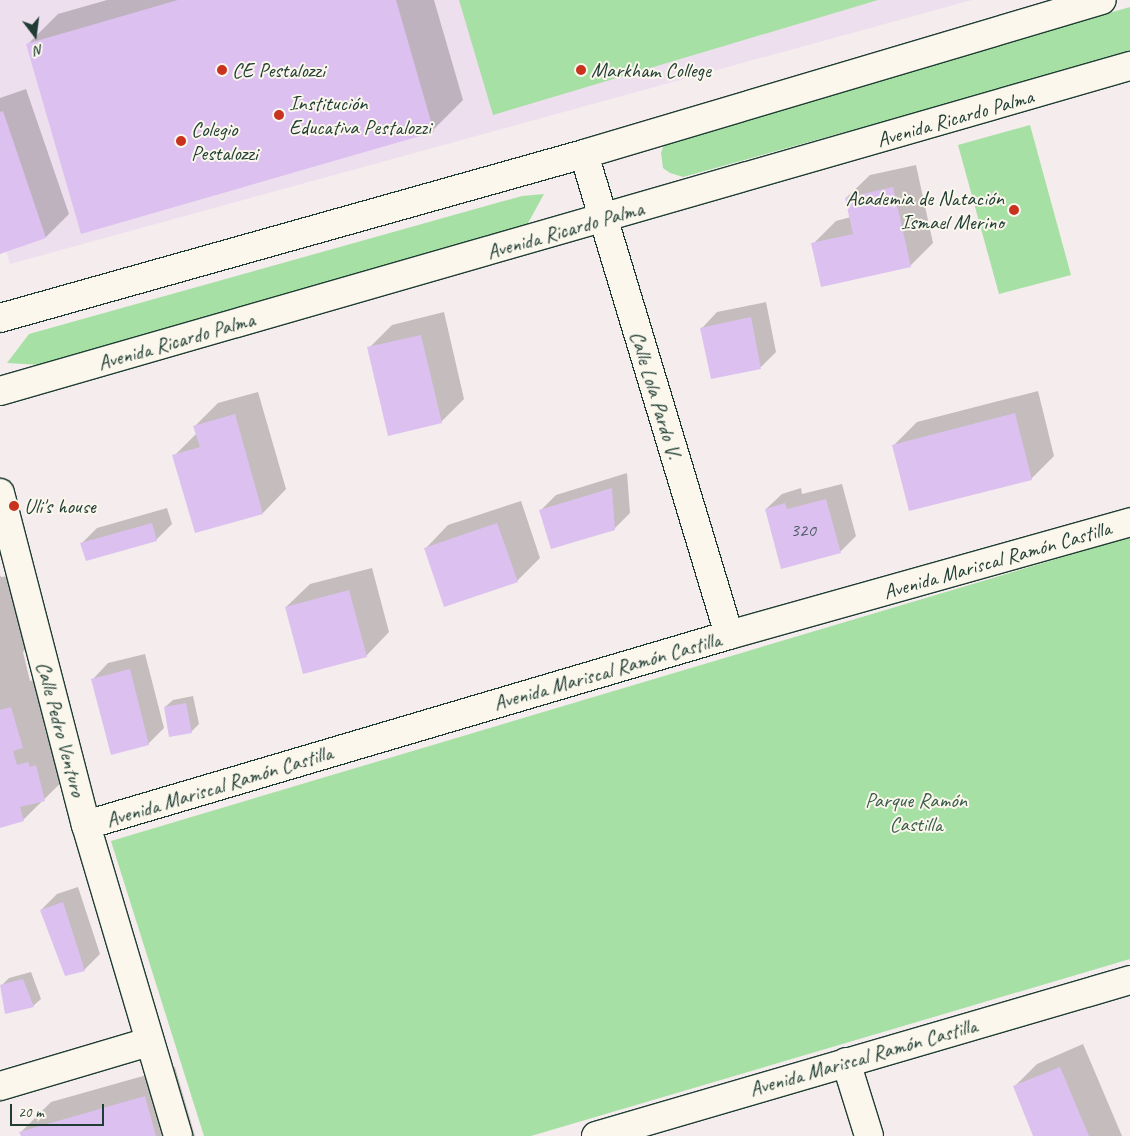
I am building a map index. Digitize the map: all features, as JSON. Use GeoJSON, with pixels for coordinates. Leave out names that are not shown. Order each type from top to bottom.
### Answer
{"type":"FeatureCollection","features":[{"type":"Feature","properties":{"kind":"street"},"geometry":{"type":"LineString","coordinates":[[0,318],[584,154],[1102,0]]}},
{"type":"Feature","properties":{"kind":"street","name":"Avenida Ricardo Palma"},"geometry":{"type":"LineString","coordinates":[[0,391],[1130,66]]}},
{"type":"Feature","properties":{"kind":"street","name":"Calle Lola Pardo V."},"geometry":{"type":"LineString","coordinates":[[584,154],[729,635]]}},
{"type":"Feature","properties":{"kind":"street","name":"Calle Pedro Venturo"},"geometry":{"type":"LineString","coordinates":[[0,493],[86,825],[178,1136]]}},
{"type":"Feature","properties":{"kind":"street","name":"Avenida Mariscal Ramón Castilla"},"geometry":{"type":"LineString","coordinates":[[86,825],[729,635],[1130,522]]}},
{"type":"Feature","properties":{"kind":"street","name":"Avenida Mariscal Ramón Castilla"},"geometry":{"type":"LineString","coordinates":[[596,1136],[1130,980]]}},
{"type":"Feature","properties":{"kind":"street"},"geometry":{"type":"LineString","coordinates":[[0,1086],[149,1042]]}},
{"type":"Feature","properties":{"kind":"street"},"geometry":{"type":"LineString","coordinates":[[846,1062],[868,1136]]}},
{"type":"Feature","properties":{"kind":"shaded area","name":"CE Pestalozzi"},"geometry":{"type":"Polygon","coordinates":[[[0,0],[972,0],[10,264],[0,230],[0,0]]]}},
{"type":"Feature","properties":{"kind":"green space","name":"Markham College"},"geometry":{"type":"Polygon","coordinates":[[[459,0],[878,0],[493,115],[459,0]]]}},
{"type":"Feature","properties":{"kind":"green space"},"geometry":{"type":"Polygon","coordinates":[[[1130,7],[1130,53],[683,177],[670,173],[663,168],[661,153],[665,142],[1130,7]]]}},
{"type":"Feature","properties":{"kind":"green space","name":"Academia de Natación Ismael Merino"},"geometry":{"type":"Polygon","coordinates":[[[1030,125],[1071,275],[999,294],[958,145],[1030,125]]]}},
{"type":"Feature","properties":{"kind":"green space"},"geometry":{"type":"Polygon","coordinates":[[[544,194],[527,225],[42,365],[7,363],[29,334],[522,196],[544,194]]]}},
{"type":"Feature","properties":{"kind":"green space","name":"Parque Ramón Castilla"},"geometry":{"type":"Polygon","coordinates":[[[1130,537],[1130,959],[531,1136],[204,1136],[111,841],[1130,537]]]}},
{"type":"Feature","properties":{"kind":"building","name":"CE Pestalozzi"},"geometry":{"type":"Polygon","coordinates":[[[178,0],[396,0],[434,132],[81,234],[26,44],[178,0]]]}},
{"type":"Feature","properties":{"kind":"building"},"geometry":{"type":"Polygon","coordinates":[[[3,111],[46,238],[0,254],[0,112],[3,111]]]}},
{"type":"Feature","properties":{"kind":"building"},"geometry":{"type":"Polygon","coordinates":[[[893,187],[911,267],[821,287],[811,243],[853,234],[845,198],[893,187]]]}},
{"type":"Feature","properties":{"kind":"building"},"geometry":{"type":"Polygon","coordinates":[[[751,317],[761,369],[711,379],[700,328],[751,317]]]}},
{"type":"Feature","properties":{"kind":"building"},"geometry":{"type":"Polygon","coordinates":[[[421,335],[442,423],[388,436],[367,347],[421,335]]]}},
{"type":"Feature","properties":{"kind":"building"},"geometry":{"type":"Polygon","coordinates":[[[1015,413],[1032,480],[909,511],[892,445],[1015,413]]]}},
{"type":"Feature","properties":{"kind":"building"},"geometry":{"type":"Polygon","coordinates":[[[235,414],[263,514],[195,533],[172,455],[200,447],[193,426],[235,414]]]}},
{"type":"Feature","properties":{"kind":"building"},"geometry":{"type":"Polygon","coordinates":[[[612,488],[615,530],[551,549],[539,510],[612,488]]]}},
{"type":"Feature","properties":{"kind":"building"},"geometry":{"type":"Polygon","coordinates":[[[826,499],[841,553],[781,569],[765,509],[785,503],[787,509],[826,499]]]}},
{"type":"Feature","properties":{"kind":"building"},"geometry":{"type":"Polygon","coordinates":[[[152,523],[157,541],[86,561],[80,543],[152,523]]]}},
{"type":"Feature","properties":{"kind":"building"},"geometry":{"type":"Polygon","coordinates":[[[497,523],[518,582],[444,607],[424,548],[497,523]]]}},
{"type":"Feature","properties":{"kind":"building"},"geometry":{"type":"Polygon","coordinates":[[[349,590],[367,657],[303,674],[285,607],[349,590]]]}},
{"type":"Feature","properties":{"kind":"building"},"geometry":{"type":"Polygon","coordinates":[[[130,669],[149,745],[111,755],[91,679],[130,669]]]}},
{"type":"Feature","properties":{"kind":"building"},"geometry":{"type":"Polygon","coordinates":[[[186,703],[192,733],[169,737],[164,707],[186,703]]]}},
{"type":"Feature","properties":{"kind":"building"},"geometry":{"type":"Polygon","coordinates":[[[11,707],[23,748],[13,751],[17,765],[28,762],[30,767],[36,765],[45,801],[20,807],[24,821],[0,828],[0,710],[11,707]]]}},
{"type":"Feature","properties":{"kind":"building"},"geometry":{"type":"Polygon","coordinates":[[[63,902],[85,971],[65,976],[40,910],[63,902]]]}},
{"type":"Feature","properties":{"kind":"building"},"geometry":{"type":"Polygon","coordinates":[[[23,979],[34,1007],[5,1014],[0,985],[23,979]]]}},
{"type":"Feature","properties":{"kind":"building"},"geometry":{"type":"Polygon","coordinates":[[[1060,1067],[1089,1136],[1033,1136],[1013,1086],[1060,1067]]]}},
{"type":"Feature","properties":{"kind":"building"},"geometry":{"type":"Polygon","coordinates":[[[145,1096],[156,1136],[21,1136],[19,1132],[145,1096]]]}},
{"type":"Feature","properties":{"kind":"place","name":"CE Pestalozzi"},"geometry":{"type":"Point","coordinates":[222,70]}},
{"type":"Feature","properties":{"kind":"place","name":"Markham College"},"geometry":{"type":"Point","coordinates":[581,70]}},
{"type":"Feature","properties":{"kind":"place","name":"Institución Educativa Pestalozzi"},"geometry":{"type":"Point","coordinates":[279,115]}},
{"type":"Feature","properties":{"kind":"place","name":"Colegio Pestalozzi"},"geometry":{"type":"Point","coordinates":[181,141]}},
{"type":"Feature","properties":{"kind":"place","name":"Academia de Natación Ismael Merino"},"geometry":{"type":"Point","coordinates":[1014,210]}},
{"type":"Feature","properties":{"kind":"place","name":"Uli's house"},"geometry":{"type":"Point","coordinates":[14,506]}}]}
